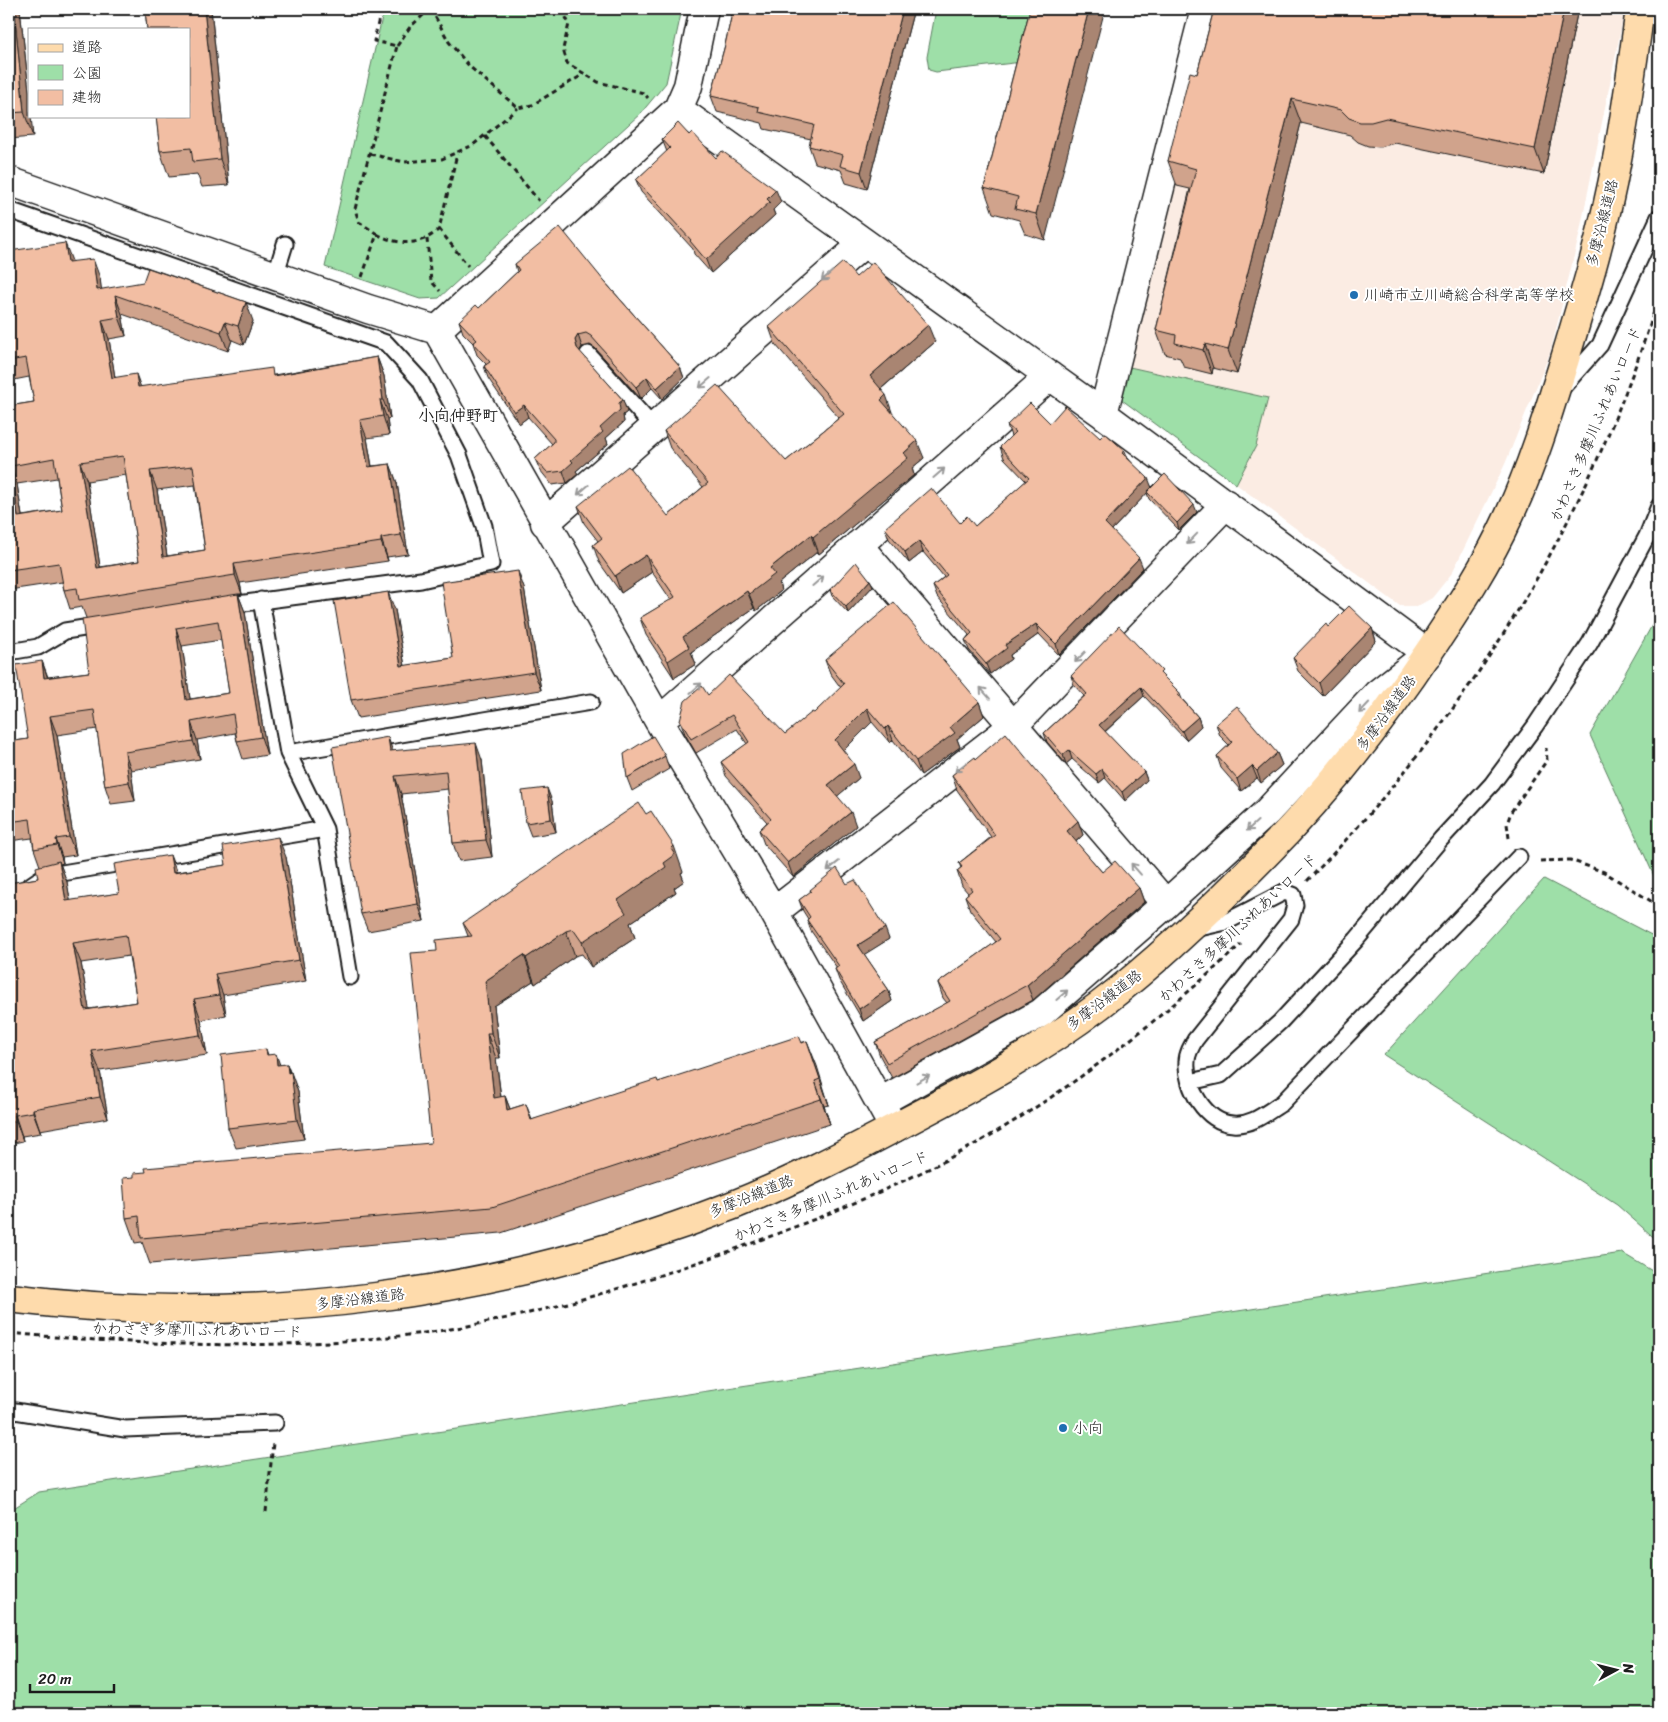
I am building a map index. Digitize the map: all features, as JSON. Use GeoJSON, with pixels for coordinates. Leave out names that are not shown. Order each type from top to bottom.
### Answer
{"type":"FeatureCollection","features":[{"type":"Feature","properties":{"kind":"main road","name":"多摩沿線道路"},"geometry":{"type":"LineString","coordinates":[[9,1298],[131,1308],[225,1309],[352,1300],[458,1285],[579,1257],[704,1216],[789,1181],[985,1079],[1064,1031],[1128,983],[1189,930],[1279,842],[1338,777],[1377,727],[1428,654],[1483,567],[1508,518],[1531,464],[1585,289],[1617,163],[1640,9]]}},
{"type":"Feature","properties":{"kind":"street"},"geometry":{"type":"LineString","coordinates":[[437,330],[678,109],[688,86],[704,9]]}},
{"type":"Feature","properties":{"kind":"street"},"geometry":{"type":"LineString","coordinates":[[1103,414],[1205,9]]}},
{"type":"Feature","properties":{"kind":"street"},"geometry":{"type":"LineString","coordinates":[[678,109],[1103,414],[1428,654],[1377,694],[1267,812],[1166,904],[1041,1013],[880,1102]]}},
{"type":"Feature","properties":{"kind":"street"},"geometry":{"type":"LineString","coordinates":[[9,181],[368,309],[437,330],[659,721],[774,912],[894,1128]]}},
{"type":"Feature","properties":{"kind":"street"},"geometry":{"type":"LineString","coordinates":[[545,523],[864,243]]}},
{"type":"Feature","properties":{"kind":"street"},"geometry":{"type":"LineString","coordinates":[[659,721],[1050,376]]}},
{"type":"Feature","properties":{"kind":"street"},"geometry":{"type":"LineString","coordinates":[[774,912],[1013,726],[1226,504]]}},
{"type":"Feature","properties":{"kind":"street"},"geometry":{"type":"LineString","coordinates":[[858,545],[1166,904]]}},
{"type":"Feature","properties":{"kind":"lane"},"geometry":{"type":"LineString","coordinates":[[9,210],[386,343],[420,380],[459,455],[484,526],[491,564],[421,580],[261,600],[202,610]]}},
{"type":"Feature","properties":{"kind":"lane"},"geometry":{"type":"LineString","coordinates":[[1553,397],[1600,345],[1659,217]]}},
{"type":"Feature","properties":{"kind":"lane"},"geometry":{"type":"LineString","coordinates":[[275,276],[285,244]]}},
{"type":"Feature","properties":{"kind":"lane"},"geometry":{"type":"LineString","coordinates":[[588,354],[654,428]]}},
{"type":"Feature","properties":{"kind":"lane"},"geometry":{"type":"LineString","coordinates":[[1190,1082],[1221,1075],[1280,1022],[1356,940],[1441,838],[1492,784],[1544,713],[1590,643],[1647,536],[1659,506]]}},
{"type":"Feature","properties":{"kind":"lane"},"geometry":{"type":"LineString","coordinates":[[261,600],[288,753],[325,829],[350,977]]}},
{"type":"Feature","properties":{"kind":"lane"},"geometry":{"type":"LineString","coordinates":[[9,652],[38,647],[65,631],[114,623]]}},
{"type":"Feature","properties":{"kind":"lane"},"geometry":{"type":"LineString","coordinates":[[288,753],[590,702]]}},
{"type":"Feature","properties":{"kind":"lane"},"geometry":{"type":"LineString","coordinates":[[9,893],[22,891],[44,876],[325,829]]}},
{"type":"Feature","properties":{"kind":"lane"},"geometry":{"type":"LineString","coordinates":[[1189,930],[1226,922],[1284,892],[1293,895],[1295,905],[1291,919],[1194,1040],[1187,1062],[1190,1082],[1207,1111],[1219,1120],[1233,1124],[1251,1122],[1282,1103],[1518,857]]}},
{"type":"Feature","properties":{"kind":"lane"},"geometry":{"type":"LineString","coordinates":[[9,1410],[125,1429],[275,1423]]}},
{"type":"Feature","properties":{"kind":"path"},"geometry":{"type":"LineString","coordinates":[[381,9],[374,41],[397,46]]}},
{"type":"Feature","properties":{"kind":"path"},"geometry":{"type":"LineString","coordinates":[[457,154],[439,229],[427,238],[420,242],[404,242],[384,238],[359,222],[355,209],[397,46],[410,27],[431,9],[448,42],[470,67],[518,108]]}},
{"type":"Feature","properties":{"kind":"path"},"geometry":{"type":"LineString","coordinates":[[562,9],[569,24],[563,49],[567,63],[598,82],[644,93],[649,100]]}},
{"type":"Feature","properties":{"kind":"path"},"geometry":{"type":"LineString","coordinates":[[370,154],[404,162],[442,159],[457,154],[485,136],[518,108],[532,105],[584,74]]}},
{"type":"Feature","properties":{"kind":"path"},"geometry":{"type":"LineString","coordinates":[[485,136],[544,208]]}},
{"type":"Feature","properties":{"kind":"path"},"geometry":{"type":"LineString","coordinates":[[439,229],[474,272]]}},
{"type":"Feature","properties":{"kind":"path"},"geometry":{"type":"LineString","coordinates":[[360,284],[377,234]]}},
{"type":"Feature","properties":{"kind":"path"},"geometry":{"type":"LineString","coordinates":[[427,238],[430,281],[446,297]]}},
{"type":"Feature","properties":{"kind":"path","name":"かわさき多摩川ふれあいロード"},"geometry":{"type":"LineString","coordinates":[[1293,895],[1348,838],[1423,751],[1478,673],[1543,570],[1576,507],[1604,444],[1631,378],[1659,296]]}},
{"type":"Feature","properties":{"kind":"path"},"geometry":{"type":"LineString","coordinates":[[1544,713],[1547,760],[1511,812],[1507,824],[1513,849],[1518,857],[1540,861],[1570,860],[1604,872],[1659,906]]}},
{"type":"Feature","properties":{"kind":"path","name":"かわさき多摩川ふれあいロード"},"geometry":{"type":"LineString","coordinates":[[9,1333],[60,1338],[224,1345],[339,1341],[425,1333],[522,1316],[629,1286],[729,1252],[804,1223],[920,1173],[959,1152],[1047,1099],[1120,1047],[1185,995],[1248,938]]}},
{"type":"Feature","properties":{"kind":"path"},"geometry":{"type":"LineString","coordinates":[[266,1512],[275,1423]]}},
{"type":"Feature","properties":{"kind":"shaded area","name":"川崎市立川崎総合科学高等学校"},"geometry":{"type":"Polygon","coordinates":[[[1214,9],[1625,9],[1579,236],[1550,353],[1505,464],[1452,573],[1432,598],[1416,607],[1400,606],[1236,484],[1256,446],[1125,366],[1214,9]]]}},
{"type":"Feature","properties":{"kind":"green space"},"geometry":{"type":"Polygon","coordinates":[[[384,9],[682,9],[666,83],[641,113],[439,298],[420,299],[325,267],[384,9]]]}},
{"type":"Feature","properties":{"kind":"green space"},"geometry":{"type":"Polygon","coordinates":[[[936,9],[1040,9],[1031,61],[936,72],[929,70],[927,57],[936,9]]]}},
{"type":"Feature","properties":{"kind":"green space"},"geometry":{"type":"Polygon","coordinates":[[[1125,366],[1268,398],[1256,446],[1236,484],[1118,397],[1125,366]]]}},
{"type":"Feature","properties":{"kind":"green space"},"geometry":{"type":"Polygon","coordinates":[[[1659,613],[1659,887],[1590,735],[1659,613]]]}},
{"type":"Feature","properties":{"kind":"green space"},"geometry":{"type":"Polygon","coordinates":[[[1544,879],[1659,939],[1659,1242],[1617,1205],[1384,1055],[1544,879]]]}},
{"type":"Feature","properties":{"kind":"green space","name":"小向"},"geometry":{"type":"Polygon","coordinates":[[[1622,1253],[1659,1275],[1659,1713],[9,1713],[9,1511],[39,1492],[1622,1253]]]}},
{"type":"Feature","properties":{"kind":"building"},"geometry":{"type":"Polygon","coordinates":[[[9,9],[14,9],[24,112],[9,113],[9,9]]]}},
{"type":"Feature","properties":{"kind":"building"},"geometry":{"type":"Polygon","coordinates":[[[145,9],[204,9],[220,159],[193,162],[191,148],[160,151],[156,118],[190,118],[190,28],[147,28],[145,9]]]}},
{"type":"Feature","properties":{"kind":"building"},"geometry":{"type":"Polygon","coordinates":[[[733,9],[903,9],[861,172],[840,166],[843,155],[809,146],[814,125],[758,112],[759,107],[711,96],[733,9]]]}},
{"type":"Feature","properties":{"kind":"building"},"geometry":{"type":"Polygon","coordinates":[[[1030,9],[1089,9],[1036,214],[1015,209],[1018,197],[984,188],[1030,9]]]}},
{"type":"Feature","properties":{"kind":"building"},"geometry":{"type":"Polygon","coordinates":[[[1214,9],[1564,9],[1535,149],[1386,118],[1371,122],[1360,122],[1349,118],[1341,110],[1292,99],[1228,350],[1205,344],[1203,350],[1175,343],[1176,335],[1156,330],[1196,169],[1168,161],[1190,72],[1197,74],[1214,9]]]}},
{"type":"Feature","properties":{"kind":"building"},"geometry":{"type":"Polygon","coordinates":[[[678,123],[689,135],[692,132],[716,158],[722,151],[776,190],[767,199],[770,202],[706,260],[691,240],[636,180],[670,148],[662,139],[678,123]]]}},
{"type":"Feature","properties":{"kind":"building"},"geometry":{"type":"Polygon","coordinates":[[[560,227],[604,281],[680,367],[657,388],[647,377],[636,387],[591,336],[586,333],[578,335],[575,340],[577,348],[623,400],[619,403],[620,410],[600,428],[603,432],[571,460],[573,462],[563,471],[548,473],[535,459],[554,442],[554,439],[524,405],[514,412],[484,366],[490,362],[473,343],[477,340],[459,321],[476,305],[479,308],[519,270],[515,264],[560,227]]]}},
{"type":"Feature","properties":{"kind":"building"},"geometry":{"type":"Polygon","coordinates":[[[65,243],[68,262],[93,259],[97,290],[143,282],[148,268],[246,302],[238,326],[225,322],[221,332],[115,295],[119,317],[102,320],[112,378],[136,374],[138,387],[272,368],[273,376],[377,357],[383,400],[380,400],[383,416],[360,420],[368,467],[390,464],[401,535],[381,538],[381,542],[234,564],[235,575],[79,600],[77,588],[64,590],[59,563],[9,570],[9,406],[34,402],[26,358],[9,361],[9,251],[65,243]],[[123,456],[80,462],[97,568],[139,561],[123,456]],[[54,458],[11,466],[18,517],[62,510],[54,458]],[[193,466],[150,471],[163,557],[205,550],[193,466]]]}},
{"type":"Feature","properties":{"kind":"building"},"geometry":{"type":"Polygon","coordinates":[[[843,262],[856,277],[873,262],[928,325],[870,376],[886,395],[881,400],[917,441],[904,453],[908,458],[813,537],[811,535],[770,568],[775,574],[749,594],[747,591],[683,637],[689,647],[668,661],[640,618],[675,597],[646,555],[615,576],[593,545],[602,538],[578,506],[628,466],[668,516],[708,483],[664,431],[717,385],[786,461],[844,414],[769,327],[843,262]]]}},
{"type":"Feature","properties":{"kind":"building"},"geometry":{"type":"Polygon","coordinates":[[[1030,403],[1050,423],[1065,406],[1100,438],[1105,433],[1125,451],[1122,453],[1148,478],[1105,523],[1139,558],[1056,644],[1036,624],[1005,645],[1007,648],[986,664],[965,640],[972,633],[933,586],[947,575],[919,541],[905,552],[885,528],[931,488],[960,523],[967,516],[975,526],[1029,478],[1000,447],[1015,432],[1007,425],[1030,403]]]}},
{"type":"Feature","properties":{"kind":"building"},"geometry":{"type":"Polygon","coordinates":[[[1165,474],[1194,505],[1177,523],[1147,492],[1165,474]]]}},
{"type":"Feature","properties":{"kind":"building"},"geometry":{"type":"Polygon","coordinates":[[[856,562],[870,580],[846,607],[830,590],[856,562]]]}},
{"type":"Feature","properties":{"kind":"building"},"geometry":{"type":"Polygon","coordinates":[[[518,571],[534,672],[351,700],[334,601],[388,592],[401,666],[453,658],[441,582],[518,571]]]}},
{"type":"Feature","properties":{"kind":"building"},"geometry":{"type":"Polygon","coordinates":[[[238,594],[261,737],[237,741],[233,714],[191,722],[193,741],[125,752],[129,782],[105,786],[94,710],[50,716],[69,837],[56,839],[57,845],[34,849],[30,819],[9,822],[9,742],[28,739],[16,665],[42,661],[44,678],[89,672],[82,619],[238,594]],[[218,621],[176,628],[186,700],[229,693],[218,621]]]}},
{"type":"Feature","properties":{"kind":"building"},"geometry":{"type":"Polygon","coordinates":[[[894,602],[979,702],[950,727],[955,733],[916,761],[888,726],[885,729],[867,708],[835,740],[854,764],[828,785],[851,812],[788,863],[759,830],[771,819],[721,762],[749,742],[732,715],[691,739],[680,720],[685,701],[702,686],[708,695],[729,675],[785,734],[812,712],[814,713],[844,684],[825,660],[894,602]]]}},
{"type":"Feature","properties":{"kind":"building"},"geometry":{"type":"Polygon","coordinates":[[[1349,606],[1372,628],[1319,683],[1293,658],[1326,624],[1328,627],[1349,606]]]}},
{"type":"Feature","properties":{"kind":"building"},"geometry":{"type":"Polygon","coordinates":[[[1119,626],[1162,671],[1160,673],[1179,692],[1177,694],[1198,717],[1182,731],[1141,687],[1099,725],[1144,772],[1122,792],[1102,769],[1096,774],[1069,750],[1063,755],[1044,733],[1087,694],[1071,676],[1119,626]]]}},
{"type":"Feature","properties":{"kind":"building"},"geometry":{"type":"Polygon","coordinates":[[[1237,706],[1277,753],[1257,771],[1252,766],[1237,779],[1217,756],[1232,742],[1216,724],[1237,706]]]}},
{"type":"Feature","properties":{"kind":"building"},"geometry":{"type":"Polygon","coordinates":[[[1006,733],[1078,821],[1067,831],[1102,872],[1115,861],[1139,888],[1027,985],[887,1063],[875,1042],[950,1001],[938,983],[1000,939],[965,896],[972,890],[957,871],[962,867],[959,863],[995,835],[952,775],[975,757],[976,759],[1006,733]]]}},
{"type":"Feature","properties":{"kind":"building"},"geometry":{"type":"Polygon","coordinates":[[[653,736],[665,756],[627,778],[624,754],[653,736]]]}},
{"type":"Feature","properties":{"kind":"building"},"geometry":{"type":"Polygon","coordinates":[[[388,737],[390,751],[476,743],[486,840],[453,843],[446,771],[395,776],[418,904],[361,914],[332,747],[388,737]]]}},
{"type":"Feature","properties":{"kind":"building"},"geometry":{"type":"Polygon","coordinates":[[[547,788],[551,819],[526,823],[522,791],[547,788]]]}},
{"type":"Feature","properties":{"kind":"building"},"geometry":{"type":"Polygon","coordinates":[[[639,803],[646,814],[651,811],[674,846],[671,849],[675,855],[664,863],[666,867],[618,900],[626,913],[582,942],[573,929],[566,931],[526,958],[524,955],[485,981],[491,1033],[487,1033],[494,1098],[505,1096],[507,1110],[526,1104],[531,1120],[657,1079],[658,1082],[799,1036],[802,1043],[807,1041],[820,1079],[815,1081],[821,1099],[492,1207],[141,1238],[139,1216],[126,1218],[123,1178],[134,1177],[134,1173],[146,1172],[145,1168],[431,1143],[411,953],[437,951],[436,940],[472,936],[463,923],[639,803]]]}},
{"type":"Feature","properties":{"kind":"building"},"geometry":{"type":"Polygon","coordinates":[[[278,837],[299,960],[215,974],[219,995],[194,999],[200,1035],[92,1051],[100,1097],[33,1109],[33,1112],[15,1115],[16,1121],[9,1122],[9,883],[38,878],[36,867],[59,861],[66,901],[119,893],[114,864],[170,855],[173,873],[226,865],[223,846],[278,837]],[[126,935],[73,943],[85,1010],[137,1002],[126,935]]]}},
{"type":"Feature","properties":{"kind":"building"},"geometry":{"type":"Polygon","coordinates":[[[837,868],[847,884],[855,880],[885,928],[858,945],[888,989],[859,1009],[835,969],[839,966],[807,920],[810,917],[799,900],[837,868]]]}},
{"type":"Feature","properties":{"kind":"building"},"geometry":{"type":"Polygon","coordinates":[[[266,1049],[267,1055],[276,1054],[277,1065],[287,1064],[288,1073],[291,1072],[297,1120],[228,1128],[221,1055],[266,1049]]]}},
{"type":"Feature","properties":{"kind":"place","name":"川崎市立川崎総合科学高等学校"},"geometry":{"type":"Point","coordinates":[1354,295]}},
{"type":"Feature","properties":{"kind":"place","name":"小向"},"geometry":{"type":"Point","coordinates":[1063,1428]}},
{"type":"Feature","properties":{"kind":"district","name":"小向仲野町"},"geometry":{"type":"Point","coordinates":[458,415]}}]}
